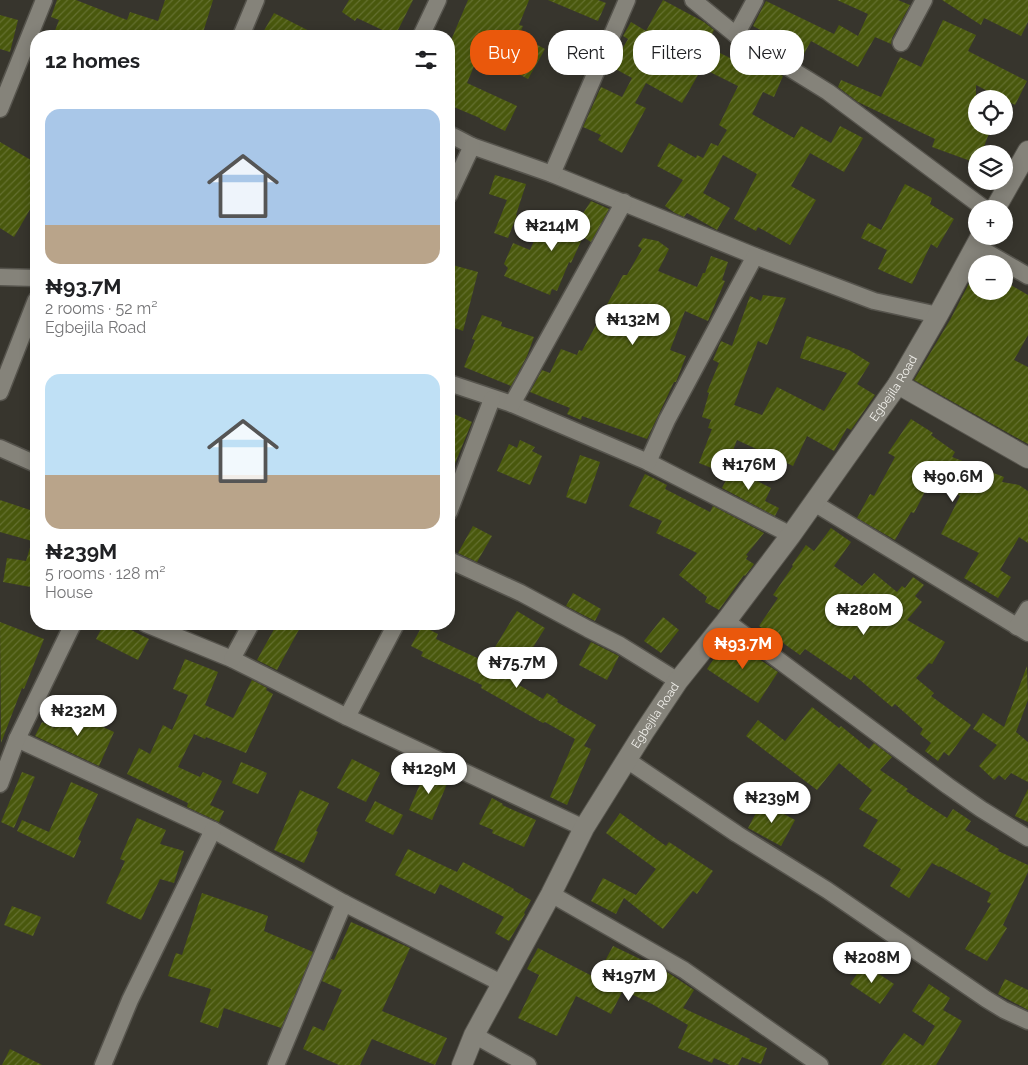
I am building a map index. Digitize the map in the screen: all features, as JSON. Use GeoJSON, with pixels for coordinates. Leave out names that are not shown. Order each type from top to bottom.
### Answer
{"type":"FeatureCollection","features":[{"type":"Feature","properties":{"kind":"street"},"geometry":{"type":"LineString","coordinates":[[32,30],[44,0]]}},
{"type":"Feature","properties":{"kind":"street"},"geometry":{"type":"LineString","coordinates":[[244,30],[256,0]]}},
{"type":"Feature","properties":{"kind":"street"},"geometry":{"type":"LineString","coordinates":[[424,30],[438,0]]}},
{"type":"Feature","properties":{"kind":"street"},"geometry":{"type":"LineString","coordinates":[[552,174],[627,0]]}},
{"type":"Feature","properties":{"kind":"street"},"geometry":{"type":"LineString","coordinates":[[693,0],[730,30]]}},
{"type":"Feature","properties":{"kind":"street"},"geometry":{"type":"LineString","coordinates":[[739,30],[755,0]]}},
{"type":"Feature","properties":{"kind":"street"},"geometry":{"type":"LineString","coordinates":[[900,43],[924,0]]}},
{"type":"Feature","properties":{"kind":"street"},"geometry":{"type":"LineString","coordinates":[[0,109],[30,35]]}},
{"type":"Feature","properties":{"kind":"street"},"geometry":{"type":"LineString","coordinates":[[801,75],[828,92],[973,200]]}},
{"type":"Feature","properties":{"kind":"street"},"geometry":{"type":"LineString","coordinates":[[455,137],[472,146],[552,174],[755,256],[874,301],[938,315]]}},
{"type":"Feature","properties":{"kind":"street"},"geometry":{"type":"LineString","coordinates":[[455,148],[472,146]]}},
{"type":"Feature","properties":{"kind":"street"},"geometry":{"type":"LineString","coordinates":[[455,182],[472,146]]}},
{"type":"Feature","properties":{"kind":"street"},"geometry":{"type":"LineString","coordinates":[[1000,200],[1028,151]]}},
{"type":"Feature","properties":{"kind":"street"},"geometry":{"type":"LineString","coordinates":[[512,404],[624,202]]}},
{"type":"Feature","properties":{"kind":"street","name":"Egbejila Road"},"geometry":{"type":"LineString","coordinates":[[462,1065],[474,1036],[501,983],[584,828],[678,681],[726,622],[791,535],[898,384],[976,245]]}},
{"type":"Feature","properties":{"kind":"street"},"geometry":{"type":"LineString","coordinates":[[984,245],[1028,276]]}},
{"type":"Feature","properties":{"kind":"street"},"geometry":{"type":"LineString","coordinates":[[648,462],[668,420],[755,256]]}},
{"type":"Feature","properties":{"kind":"street"},"geometry":{"type":"LineString","coordinates":[[0,278],[30,278]]}},
{"type":"Feature","properties":{"kind":"street"},"geometry":{"type":"LineString","coordinates":[[0,392],[30,315]]}},
{"type":"Feature","properties":{"kind":"street"},"geometry":{"type":"LineString","coordinates":[[898,384],[1028,458]]}},
{"type":"Feature","properties":{"kind":"street"},"geometry":{"type":"LineString","coordinates":[[455,386],[512,404],[648,462],[791,535]]}},
{"type":"Feature","properties":{"kind":"street"},"geometry":{"type":"LineString","coordinates":[[455,496],[492,399]]}},
{"type":"Feature","properties":{"kind":"street"},"geometry":{"type":"LineString","coordinates":[[0,448],[30,461]]}},
{"type":"Feature","properties":{"kind":"street"},"geometry":{"type":"LineString","coordinates":[[814,503],[1023,630],[1028,609]]}},
{"type":"Feature","properties":{"kind":"street"},"geometry":{"type":"LineString","coordinates":[[455,563],[521,593],[588,630],[620,645],[678,681]]}},
{"type":"Feature","properties":{"kind":"street"},"geometry":{"type":"LineString","coordinates":[[726,622],[948,786],[1028,838]]}},
{"type":"Feature","properties":{"kind":"street"},"geometry":{"type":"LineString","coordinates":[[0,784],[17,739],[71,630]]}},
{"type":"Feature","properties":{"kind":"street"},"geometry":{"type":"LineString","coordinates":[[161,630],[232,659],[347,717],[584,828]]}},
{"type":"Feature","properties":{"kind":"street"},"geometry":{"type":"LineString","coordinates":[[232,659],[248,630]]}},
{"type":"Feature","properties":{"kind":"street"},"geometry":{"type":"LineString","coordinates":[[347,717],[393,630]]}},
{"type":"Feature","properties":{"kind":"street"},"geometry":{"type":"LineString","coordinates":[[17,739],[213,830],[344,903],[501,983]]}},
{"type":"Feature","properties":{"kind":"street"},"geometry":{"type":"LineString","coordinates":[[627,760],[738,834],[827,890],[1004,1010],[1028,1021]]}},
{"type":"Feature","properties":{"kind":"street"},"geometry":{"type":"LineString","coordinates":[[103,1065],[130,1000],[213,830]]}},
{"type":"Feature","properties":{"kind":"street"},"geometry":{"type":"LineString","coordinates":[[550,894],[684,970],[820,1065]]}},
{"type":"Feature","properties":{"kind":"street"},"geometry":{"type":"LineString","coordinates":[[276,1065],[344,903]]}},
{"type":"Feature","properties":{"kind":"street"},"geometry":{"type":"LineString","coordinates":[[474,1036],[528,1065]]}},
{"type":"Feature","properties":{"kind":"building"},"geometry":{"type":"Polygon","coordinates":[[[57,0],[76,0],[127,20],[130,12],[158,21],[165,0],[213,0],[204,30],[55,30],[59,20],[51,17],[57,0]]]}},
{"type":"Feature","properties":{"kind":"building"},"geometry":{"type":"Polygon","coordinates":[[[349,0],[413,0],[398,30],[382,30],[357,18],[355,21],[342,12],[349,0]]]}},
{"type":"Feature","properties":{"kind":"building"},"geometry":{"type":"Polygon","coordinates":[[[468,0],[529,0],[519,25],[523,26],[521,30],[470,30],[470,75],[467,83],[517,106],[505,131],[455,108],[455,31],[468,0]]]}},
{"type":"Feature","properties":{"kind":"building"},"geometry":{"type":"Polygon","coordinates":[[[548,0],[598,0],[606,3],[598,21],[548,0]]]}},
{"type":"Feature","properties":{"kind":"building"},"geometry":{"type":"Polygon","coordinates":[[[663,0],[704,22],[714,30],[647,30],[663,0]]]}},
{"type":"Feature","properties":{"kind":"building"},"geometry":{"type":"Polygon","coordinates":[[[837,0],[898,0],[910,5],[892,38],[891,44],[875,37],[858,67],[811,41],[804,54],[804,30],[760,30],[753,26],[766,1],[834,34],[839,25],[858,36],[868,14],[837,0]]]}},
{"type":"Feature","properties":{"kind":"building"},"geometry":{"type":"Polygon","coordinates":[[[942,0],[1028,0],[1028,22],[1021,36],[984,18],[981,25],[942,0]]]}},
{"type":"Feature","properties":{"kind":"building"},"geometry":{"type":"Polygon","coordinates":[[[274,13],[307,30],[264,30],[274,13]]]}},
{"type":"Feature","properties":{"kind":"building"},"geometry":{"type":"Polygon","coordinates":[[[0,15],[18,20],[10,52],[0,49],[0,15]]]}},
{"type":"Feature","properties":{"kind":"building"},"geometry":{"type":"Polygon","coordinates":[[[943,20],[976,35],[968,51],[1027,81],[1015,105],[1013,104],[1013,90],[986,90],[976,85],[976,90],[968,90],[968,135],[988,135],[985,145],[968,145],[968,160],[932,147],[935,139],[858,102],[838,87],[841,80],[881,97],[900,57],[921,67],[943,20]]]}},
{"type":"Feature","properties":{"kind":"building"},"geometry":{"type":"Polygon","coordinates":[[[631,22],[644,30],[633,30],[633,75],[698,75],[682,103],[646,83],[635,103],[646,108],[622,153],[598,140],[601,135],[583,127],[601,87],[622,97],[632,78],[623,73],[623,48],[628,39],[623,36],[631,22]]]}},
{"type":"Feature","properties":{"kind":"building"},"geometry":{"type":"Polygon","coordinates":[[[538,45],[545,49],[538,61],[538,45]]]}},
{"type":"Feature","properties":{"kind":"building"},"geometry":{"type":"Polygon","coordinates":[[[720,53],[730,58],[730,75],[783,76],[774,97],[763,92],[752,114],[794,138],[801,126],[831,143],[840,126],[863,138],[844,172],[810,153],[791,186],[816,200],[790,245],[758,227],[756,231],[734,219],[757,174],[723,155],[703,193],[730,208],[717,230],[687,213],[684,217],[665,206],[683,180],[657,166],[669,143],[696,158],[697,155],[703,158],[711,143],[718,146],[727,130],[719,125],[738,86],[716,75],[720,75],[720,53]]]}},
{"type":"Feature","properties":{"kind":"building"},"geometry":{"type":"Polygon","coordinates":[[[520,75],[530,75],[528,79],[520,75]]]}},
{"type":"Feature","properties":{"kind":"building"},"geometry":{"type":"Polygon","coordinates":[[[0,142],[30,160],[30,209],[14,237],[0,228],[0,142]]]}},
{"type":"Feature","properties":{"kind":"building"},"geometry":{"type":"Polygon","coordinates":[[[495,175],[526,184],[508,238],[494,233],[507,200],[489,194],[495,175]]]}},
{"type":"Feature","properties":{"kind":"building"},"geometry":{"type":"Polygon","coordinates":[[[905,184],[932,198],[930,204],[954,219],[937,248],[931,244],[912,284],[878,269],[887,250],[861,238],[868,223],[881,230],[905,184]]]}},
{"type":"Feature","properties":{"kind":"building"},"geometry":{"type":"Polygon","coordinates":[[[591,201],[609,209],[591,242],[583,237],[571,263],[569,262],[557,291],[552,289],[550,295],[504,276],[508,268],[504,264],[513,243],[530,250],[542,223],[569,235],[591,201]]]}},
{"type":"Feature","properties":{"kind":"building"},"geometry":{"type":"Polygon","coordinates":[[[643,238],[658,241],[669,249],[658,271],[697,287],[703,273],[705,273],[711,256],[728,262],[722,280],[725,281],[708,321],[685,311],[670,350],[686,356],[676,382],[674,382],[647,439],[582,416],[581,420],[567,414],[570,408],[530,392],[542,370],[550,373],[561,349],[577,355],[579,350],[582,351],[623,275],[627,275],[642,249],[638,246],[643,238]]]}},
{"type":"Feature","properties":{"kind":"building"},"geometry":{"type":"Polygon","coordinates":[[[455,266],[478,272],[463,331],[455,328],[455,266]]]}},
{"type":"Feature","properties":{"kind":"building"},"geometry":{"type":"Polygon","coordinates":[[[968,285],[968,300],[1013,300],[1013,286],[1028,295],[1028,335],[1014,360],[1028,367],[1028,444],[914,380],[950,320],[968,285]]]}},
{"type":"Feature","properties":{"kind":"building"},"geometry":{"type":"Polygon","coordinates":[[[763,295],[786,298],[767,345],[758,341],[734,405],[762,415],[777,387],[824,411],[847,373],[800,358],[807,336],[849,350],[870,363],[857,384],[875,395],[851,430],[847,428],[834,451],[807,436],[793,466],[737,440],[724,473],[699,463],[712,429],[708,428],[711,420],[702,417],[709,393],[707,392],[719,363],[713,360],[721,341],[732,346],[750,296],[761,301],[763,295]]]}},
{"type":"Feature","properties":{"kind":"building"},"geometry":{"type":"Polygon","coordinates":[[[482,315],[502,322],[501,326],[534,337],[527,356],[511,386],[464,367],[475,340],[472,339],[482,315]]]}},
{"type":"Feature","properties":{"kind":"building"},"geometry":{"type":"Polygon","coordinates":[[[455,414],[472,422],[455,463],[455,414]]]}},
{"type":"Feature","properties":{"kind":"building"},"geometry":{"type":"Polygon","coordinates":[[[911,419],[933,433],[931,435],[955,452],[952,457],[1004,477],[1002,482],[1019,485],[1028,491],[1028,543],[1019,537],[1000,570],[1011,577],[998,598],[964,578],[979,553],[941,534],[960,496],[932,478],[914,513],[911,512],[895,540],[857,518],[870,494],[874,496],[895,457],[888,453],[911,419]]]}},
{"type":"Feature","properties":{"kind":"building"},"geometry":{"type":"Polygon","coordinates":[[[520,440],[535,447],[532,451],[542,456],[530,485],[497,471],[509,444],[517,448],[520,440]]]}},
{"type":"Feature","properties":{"kind":"building"},"geometry":{"type":"Polygon","coordinates":[[[580,455],[600,462],[586,504],[566,497],[580,455]]]}},
{"type":"Feature","properties":{"kind":"building"},"geometry":{"type":"Polygon","coordinates":[[[732,468],[771,488],[765,501],[779,508],[775,516],[722,488],[732,468]]]}},
{"type":"Feature","properties":{"kind":"building"},"geometry":{"type":"Polygon","coordinates":[[[645,474],[667,485],[665,489],[710,512],[713,506],[764,533],[746,555],[748,556],[746,559],[754,564],[719,610],[705,602],[707,597],[679,575],[697,553],[656,533],[662,521],[629,506],[645,474]]]}},
{"type":"Feature","properties":{"kind":"building"},"geometry":{"type":"Polygon","coordinates":[[[0,500],[30,510],[30,540],[0,532],[0,500]]]}},
{"type":"Feature","properties":{"kind":"building"},"geometry":{"type":"Polygon","coordinates":[[[473,526],[492,536],[477,562],[458,553],[473,526]]]}},
{"type":"Feature","properties":{"kind":"building"},"geometry":{"type":"Polygon","coordinates":[[[831,528],[851,542],[834,566],[862,586],[874,573],[897,592],[902,586],[905,588],[913,577],[924,585],[915,596],[922,602],[907,620],[945,642],[932,664],[929,663],[916,678],[934,693],[931,696],[971,725],[949,756],[944,752],[938,761],[925,751],[931,743],[920,734],[923,729],[895,704],[892,707],[854,675],[851,680],[805,649],[800,655],[759,626],[778,598],[773,595],[806,545],[814,551],[831,528]]]}},
{"type":"Feature","properties":{"kind":"building"},"geometry":{"type":"Polygon","coordinates":[[[30,548],[30,587],[3,582],[7,558],[26,561],[30,548]]]}},
{"type":"Feature","properties":{"kind":"building"},"geometry":{"type":"Polygon","coordinates":[[[573,593],[601,609],[595,621],[566,606],[573,593]]]}},
{"type":"Feature","properties":{"kind":"building"},"geometry":{"type":"Polygon","coordinates":[[[517,611],[545,628],[512,681],[543,699],[547,693],[558,700],[557,702],[596,725],[584,746],[591,749],[567,805],[550,797],[575,739],[481,688],[482,685],[421,656],[423,652],[411,646],[420,630],[430,630],[438,634],[436,639],[486,662],[517,611]]]}},
{"type":"Feature","properties":{"kind":"building"},"geometry":{"type":"Polygon","coordinates":[[[663,617],[679,630],[661,653],[644,641],[663,617]]]}},
{"type":"Feature","properties":{"kind":"building"},"geometry":{"type":"Polygon","coordinates":[[[0,622],[44,639],[24,689],[22,688],[1,743],[0,622]]]}},
{"type":"Feature","properties":{"kind":"building"},"geometry":{"type":"Polygon","coordinates":[[[101,630],[131,630],[149,639],[138,660],[96,639],[101,630]]]}},
{"type":"Feature","properties":{"kind":"building"},"geometry":{"type":"Polygon","coordinates":[[[274,630],[299,630],[277,670],[257,660],[274,630]]]}},
{"type":"Feature","properties":{"kind":"building"},"geometry":{"type":"Polygon","coordinates":[[[728,638],[778,672],[758,703],[707,669],[728,638]]]}},
{"type":"Feature","properties":{"kind":"building"},"geometry":{"type":"Polygon","coordinates":[[[591,642],[619,656],[607,680],[579,665],[591,642]]]}},
{"type":"Feature","properties":{"kind":"building"},"geometry":{"type":"Polygon","coordinates":[[[185,659],[218,672],[205,705],[233,718],[252,680],[267,688],[266,690],[273,694],[246,753],[194,734],[178,767],[200,777],[203,772],[222,781],[210,805],[224,811],[219,822],[187,807],[188,803],[127,774],[139,748],[150,754],[163,725],[172,730],[188,695],[173,689],[185,659]]]}},
{"type":"Feature","properties":{"kind":"building"},"geometry":{"type":"Polygon","coordinates":[[[1027,666],[1028,700],[1016,732],[1028,742],[1028,782],[1011,773],[1005,780],[999,775],[994,780],[979,766],[997,745],[973,729],[983,713],[1004,727],[1027,666]]]}},
{"type":"Feature","properties":{"kind":"building"},"geometry":{"type":"Polygon","coordinates":[[[812,707],[839,728],[841,726],[869,749],[874,743],[892,757],[880,770],[908,789],[906,791],[947,818],[953,809],[971,821],[965,830],[999,849],[998,851],[1028,865],[1028,872],[1003,925],[1007,928],[987,961],[965,949],[991,904],[987,902],[991,893],[932,863],[909,898],[890,886],[901,869],[863,846],[878,820],[859,809],[872,790],[839,763],[817,790],[746,736],[758,720],[785,741],[812,707]]]}},
{"type":"Feature","properties":{"kind":"building"},"geometry":{"type":"Polygon","coordinates":[[[63,709],[114,732],[99,766],[35,736],[42,722],[55,728],[63,709]]]}},
{"type":"Feature","properties":{"kind":"building"},"geometry":{"type":"Polygon","coordinates":[[[352,759],[380,773],[366,802],[337,788],[352,759]]]}},
{"type":"Feature","properties":{"kind":"building"},"geometry":{"type":"Polygon","coordinates":[[[241,762],[267,773],[258,794],[232,783],[241,762]]]}},
{"type":"Feature","properties":{"kind":"building"},"geometry":{"type":"Polygon","coordinates":[[[426,770],[449,779],[432,820],[409,810],[426,770]]]}},
{"type":"Feature","properties":{"kind":"building"},"geometry":{"type":"Polygon","coordinates":[[[22,772],[35,777],[14,828],[1,822],[22,772]]]}},
{"type":"Feature","properties":{"kind":"building"},"geometry":{"type":"Polygon","coordinates":[[[71,782],[98,794],[78,839],[81,841],[74,858],[17,831],[22,820],[49,832],[71,782]]]}},
{"type":"Feature","properties":{"kind":"building"},"geometry":{"type":"Polygon","coordinates":[[[1028,789],[1028,822],[1015,816],[1028,789]]]}},
{"type":"Feature","properties":{"kind":"building"},"geometry":{"type":"Polygon","coordinates":[[[300,790],[329,803],[304,863],[274,850],[300,790]]]}},
{"type":"Feature","properties":{"kind":"building"},"geometry":{"type":"Polygon","coordinates":[[[492,798],[502,805],[536,820],[524,847],[492,833],[493,830],[479,824],[492,798]]]}},
{"type":"Feature","properties":{"kind":"building"},"geometry":{"type":"Polygon","coordinates":[[[375,801],[403,815],[393,835],[365,821],[375,801]]]}},
{"type":"Feature","properties":{"kind":"building"},"geometry":{"type":"Polygon","coordinates":[[[762,802],[795,820],[781,846],[748,828],[762,802]]]}},
{"type":"Feature","properties":{"kind":"building"},"geometry":{"type":"Polygon","coordinates":[[[620,813],[666,846],[669,842],[713,871],[697,894],[693,891],[663,929],[624,898],[616,914],[591,901],[603,878],[636,895],[656,869],[606,833],[620,813]]]}},
{"type":"Feature","properties":{"kind":"building"},"geometry":{"type":"Polygon","coordinates":[[[137,818],[166,830],[160,844],[184,851],[174,883],[160,879],[141,920],[106,903],[125,861],[120,859],[137,818]]]}},
{"type":"Feature","properties":{"kind":"building"},"geometry":{"type":"Polygon","coordinates":[[[408,849],[457,872],[463,862],[531,900],[509,941],[495,933],[504,917],[440,884],[435,894],[395,875],[408,849]]]}},
{"type":"Feature","properties":{"kind":"building"},"geometry":{"type":"Polygon","coordinates":[[[202,893],[268,916],[264,931],[313,952],[281,1028],[224,1008],[218,1028],[200,1022],[211,989],[168,976],[176,953],[182,955],[202,893]]]}},
{"type":"Feature","properties":{"kind":"building"},"geometry":{"type":"Polygon","coordinates":[[[12,906],[41,917],[33,936],[4,925],[12,906]]]}},
{"type":"Feature","properties":{"kind":"building"},"geometry":{"type":"Polygon","coordinates":[[[351,922],[410,948],[382,1011],[447,1038],[435,1065],[372,1039],[360,1065],[339,1065],[303,1049],[313,1026],[324,1031],[342,990],[322,981],[331,959],[334,960],[351,922]]]}},
{"type":"Feature","properties":{"kind":"building"},"geometry":{"type":"Polygon","coordinates":[[[613,946],[667,972],[694,990],[683,1008],[767,1048],[761,1064],[742,1057],[738,1065],[730,1065],[714,1058],[712,1063],[678,1048],[688,1025],[623,990],[611,1014],[576,996],[557,1036],[518,1018],[539,975],[527,969],[538,948],[596,978],[613,946]]]}},
{"type":"Feature","properties":{"kind":"building"},"geometry":{"type":"Polygon","coordinates":[[[864,964],[894,984],[880,1004],[850,984],[864,964]]]}},
{"type":"Feature","properties":{"kind":"building"},"geometry":{"type":"Polygon","coordinates":[[[1005,979],[1028,990],[1028,1010],[998,994],[1005,979]]]}},
{"type":"Feature","properties":{"kind":"building"},"geometry":{"type":"Polygon","coordinates":[[[929,984],[950,998],[943,1010],[962,1021],[936,1065],[881,1065],[904,1033],[923,1046],[935,1026],[912,1011],[929,984]]]}},
{"type":"Feature","properties":{"kind":"building"},"geometry":{"type":"Polygon","coordinates":[[[10,1049],[42,1065],[2,1065],[10,1049]]]}}]}
